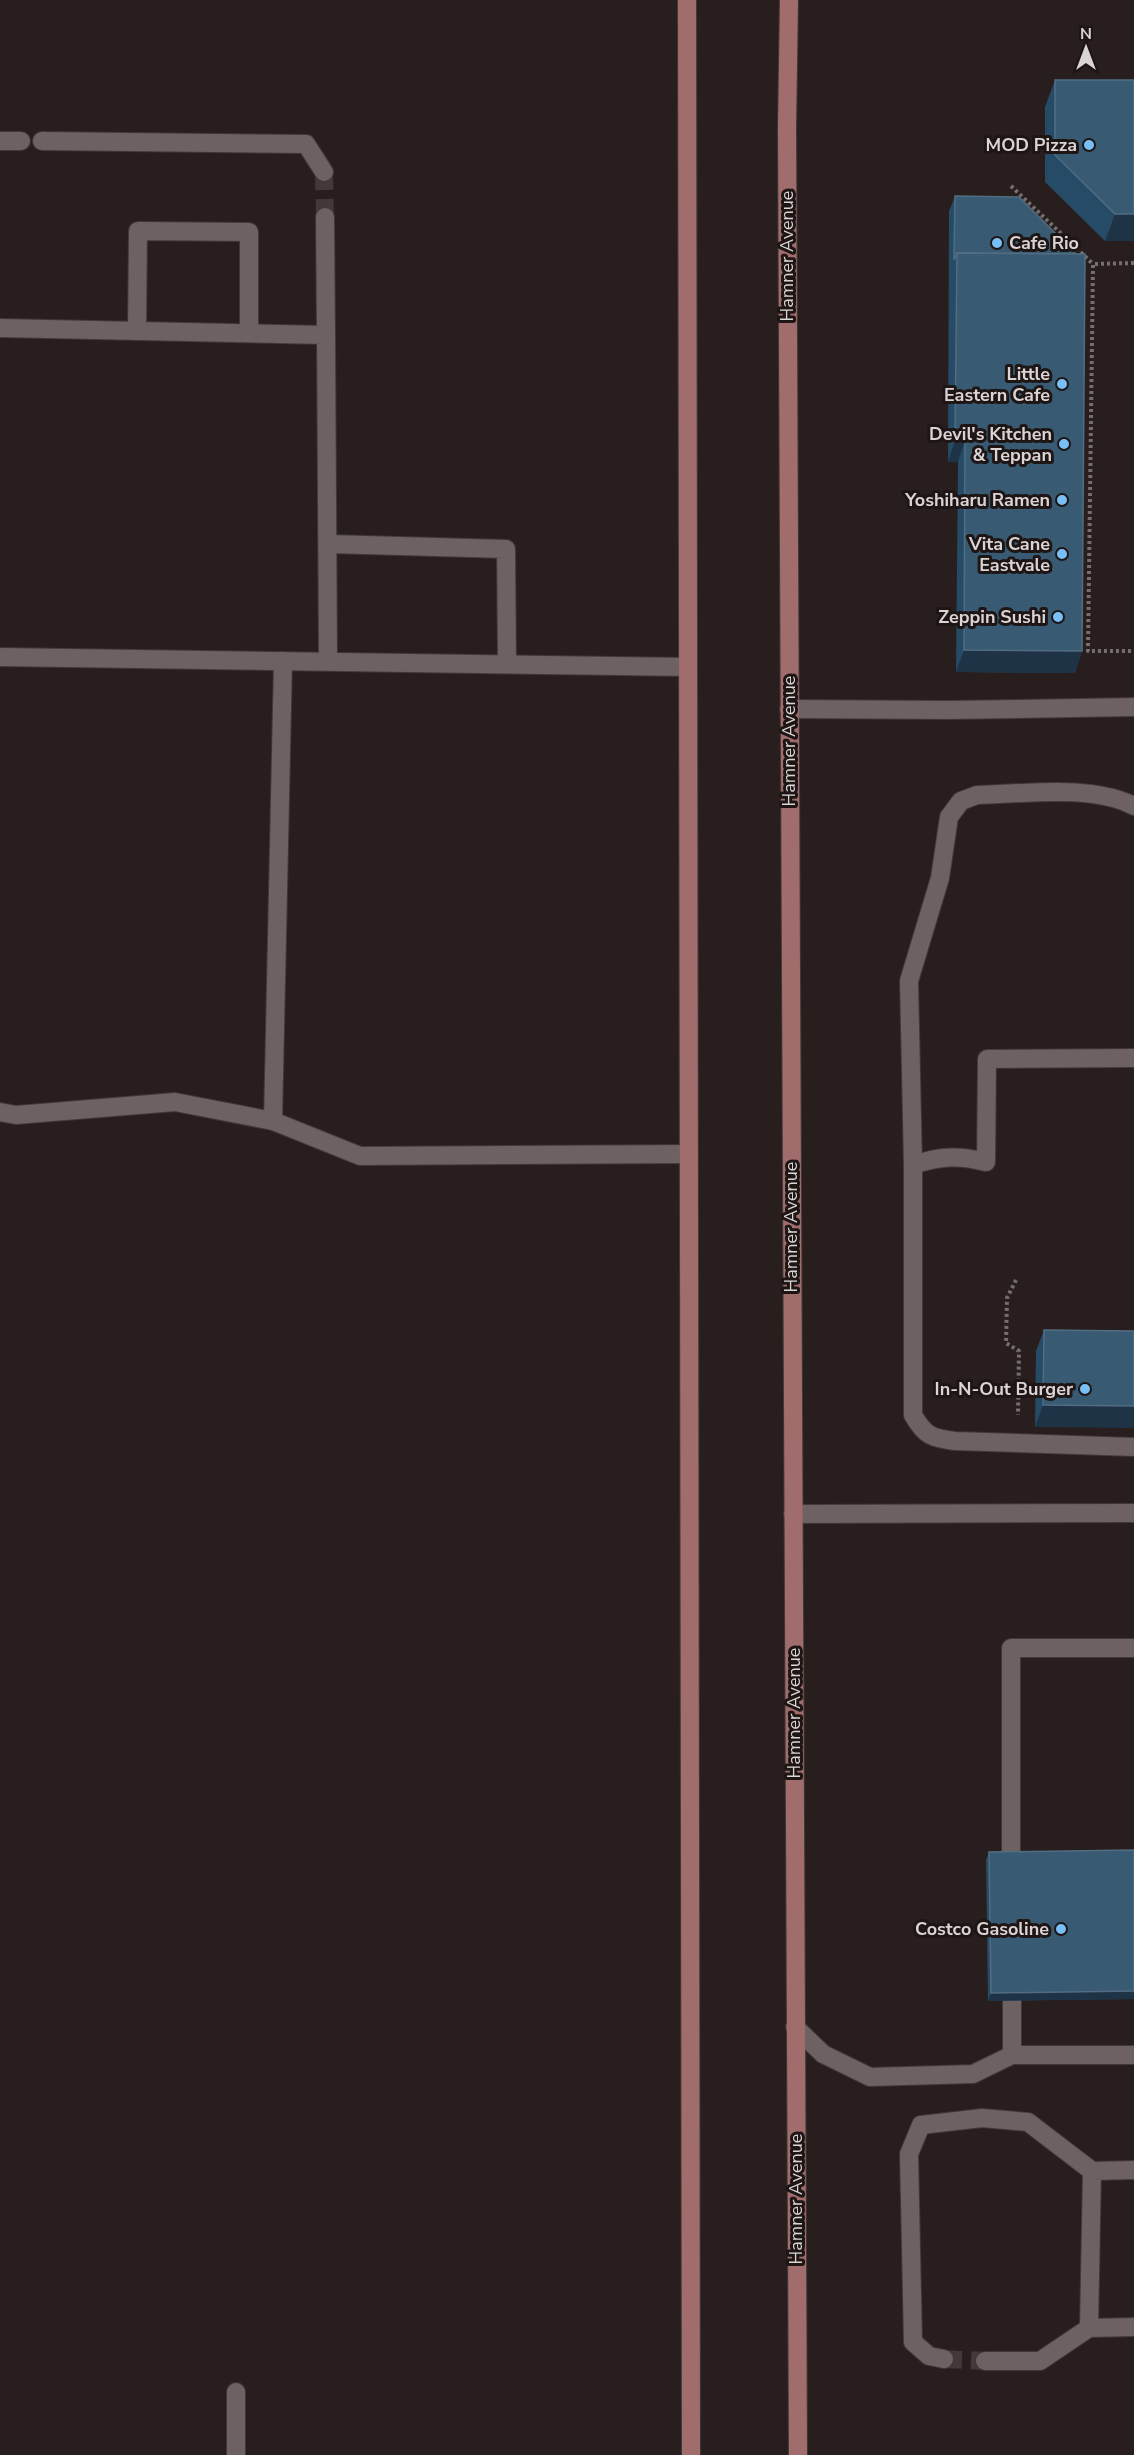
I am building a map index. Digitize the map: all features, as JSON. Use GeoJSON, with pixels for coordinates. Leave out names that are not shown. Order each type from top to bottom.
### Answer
{"type":"FeatureCollection","features":[{"type":"Feature","properties":{"kind":"main road"},"geometry":{"type":"LineString","coordinates":[[687,0],[691,2455]]}},
{"type":"Feature","properties":{"kind":"main road","name":"Hamner Avenue"},"geometry":{"type":"LineString","coordinates":[[789,0],[787,127],[789,709],[798,2455]]}},
{"type":"Feature","properties":{"kind":"street"},"geometry":{"type":"LineString","coordinates":[[0,141],[21,141]]}},
{"type":"Feature","properties":{"kind":"street"},"geometry":{"type":"LineString","coordinates":[[42,141],[306,144],[324,172]]}},
{"type":"Feature","properties":{"kind":"street"},"geometry":{"type":"LineString","coordinates":[[326,217],[328,661]]}},
{"type":"Feature","properties":{"kind":"street"},"geometry":{"type":"LineString","coordinates":[[137,331],[138,231],[249,232],[249,333]]}},
{"type":"Feature","properties":{"kind":"street"},"geometry":{"type":"LineString","coordinates":[[0,328],[326,335]]}},
{"type":"Feature","properties":{"kind":"street"},"geometry":{"type":"LineString","coordinates":[[329,544],[506,549],[507,664]]}},
{"type":"Feature","properties":{"kind":"street"},"geometry":{"type":"LineString","coordinates":[[0,657],[688,667]]}},
{"type":"Feature","properties":{"kind":"street"},"geometry":{"type":"LineString","coordinates":[[273,1121],[283,661]]}},
{"type":"Feature","properties":{"kind":"street"},"geometry":{"type":"LineString","coordinates":[[789,709],[949,710],[1134,707]]}},
{"type":"Feature","properties":{"kind":"street"},"geometry":{"type":"LineString","coordinates":[[1134,806],[1115,796],[1087,793],[977,795],[961,801],[949,817],[940,878],[909,981],[913,1165],[913,1415],[920,1427],[933,1438],[1018,1445],[1134,1447]]}},
{"type":"Feature","properties":{"kind":"street"},"geometry":{"type":"LineString","coordinates":[[913,1165],[935,1158],[961,1156],[986,1162],[987,1059],[1134,1058]]}},
{"type":"Feature","properties":{"kind":"street"},"geometry":{"type":"LineString","coordinates":[[0,1112],[16,1115],[175,1102],[273,1121],[360,1156],[689,1154]]}},
{"type":"Feature","properties":{"kind":"street"},"geometry":{"type":"LineString","coordinates":[[793,1514],[1134,1513]]}},
{"type":"Feature","properties":{"kind":"street"},"geometry":{"type":"LineString","coordinates":[[1011,1887],[1011,1648],[1134,1648]]}},
{"type":"Feature","properties":{"kind":"street"},"geometry":{"type":"LineString","coordinates":[[1011,1959],[1012,2055]]}},
{"type":"Feature","properties":{"kind":"street"},"geometry":{"type":"LineString","coordinates":[[795,2027],[823,2054],[870,2077],[973,2074],[1012,2055],[1134,2055]]}},
{"type":"Feature","properties":{"kind":"street"},"geometry":{"type":"LineString","coordinates":[[944,2359],[929,2356],[913,2342],[909,2154],[921,2125],[982,2118],[1028,2122],[1092,2170],[1134,2170]]}},
{"type":"Feature","properties":{"kind":"street"},"geometry":{"type":"LineString","coordinates":[[1089,2328],[1092,2170]]}},
{"type":"Feature","properties":{"kind":"street"},"geometry":{"type":"LineString","coordinates":[[985,2361],[1040,2361],[1089,2328],[1134,2327]]}},
{"type":"Feature","properties":{"kind":"street"},"geometry":{"type":"LineString","coordinates":[[236,2392],[236,2455]]}},
{"type":"Feature","properties":{"kind":"path"},"geometry":{"type":"LineString","coordinates":[[1011,186],[1093,264],[1134,263]]}},
{"type":"Feature","properties":{"kind":"path"},"geometry":{"type":"LineString","coordinates":[[1093,264],[1088,651],[1134,651]]}},
{"type":"Feature","properties":{"kind":"path"},"geometry":{"type":"LineString","coordinates":[[1016,1280],[1007,1298],[1006,1343],[1019,1351],[1018,1445]]}},
{"type":"Feature","properties":{"kind":"building","name":"MOD Pizza"},"geometry":{"type":"Polygon","coordinates":[[[1055,80],[1134,80],[1134,214],[1115,214],[1055,155],[1055,80]]]}},
{"type":"Feature","properties":{"kind":"building"},"geometry":{"type":"Polygon","coordinates":[[[955,196],[1019,197],[1076,254],[957,253],[954,260],[955,196]]]}},
{"type":"Feature","properties":{"kind":"building"},"geometry":{"type":"Polygon","coordinates":[[[957,253],[1085,254],[1082,651],[964,650],[965,440],[955,440],[957,253]]]}},
{"type":"Feature","properties":{"kind":"building","name":"In-N-Out Burger"},"geometry":{"type":"Polygon","coordinates":[[[1044,1330],[1134,1331],[1134,1406],[1043,1405],[1044,1330]]]}},
{"type":"Feature","properties":{"kind":"building","name":"Costco Gasoline"},"geometry":{"type":"Polygon","coordinates":[[[1134,1850],[1134,1991],[991,1993],[989,1852],[1134,1850]]]}},
{"type":"Feature","properties":{"kind":"tunnel"},"geometry":{"type":"LineString","coordinates":[[324,172],[325,217]]}},
{"type":"Feature","properties":{"kind":"tunnel"},"geometry":{"type":"LineString","coordinates":[[944,2359],[985,2361]]}},
{"type":"Feature","properties":{"kind":"place","name":"MOD Pizza"},"geometry":{"type":"Point","coordinates":[1089,145]}},
{"type":"Feature","properties":{"kind":"place","name":"Cafe Rio"},"geometry":{"type":"Point","coordinates":[997,243]}},
{"type":"Feature","properties":{"kind":"place","name":"Little Eastern Cafe"},"geometry":{"type":"Point","coordinates":[1062,384]}},
{"type":"Feature","properties":{"kind":"place","name":"Devil's Kitchen & Teppan"},"geometry":{"type":"Point","coordinates":[1064,444]}},
{"type":"Feature","properties":{"kind":"place","name":"Yoshiharu Ramen"},"geometry":{"type":"Point","coordinates":[1062,500]}},
{"type":"Feature","properties":{"kind":"place","name":"Vita Cane Eastvale"},"geometry":{"type":"Point","coordinates":[1062,554]}},
{"type":"Feature","properties":{"kind":"place","name":"Zeppin Sushi"},"geometry":{"type":"Point","coordinates":[1058,617]}},
{"type":"Feature","properties":{"kind":"place","name":"In-N-Out Burger"},"geometry":{"type":"Point","coordinates":[1085,1389]}},
{"type":"Feature","properties":{"kind":"place","name":"Costco Gasoline"},"geometry":{"type":"Point","coordinates":[1061,1929]}}]}
